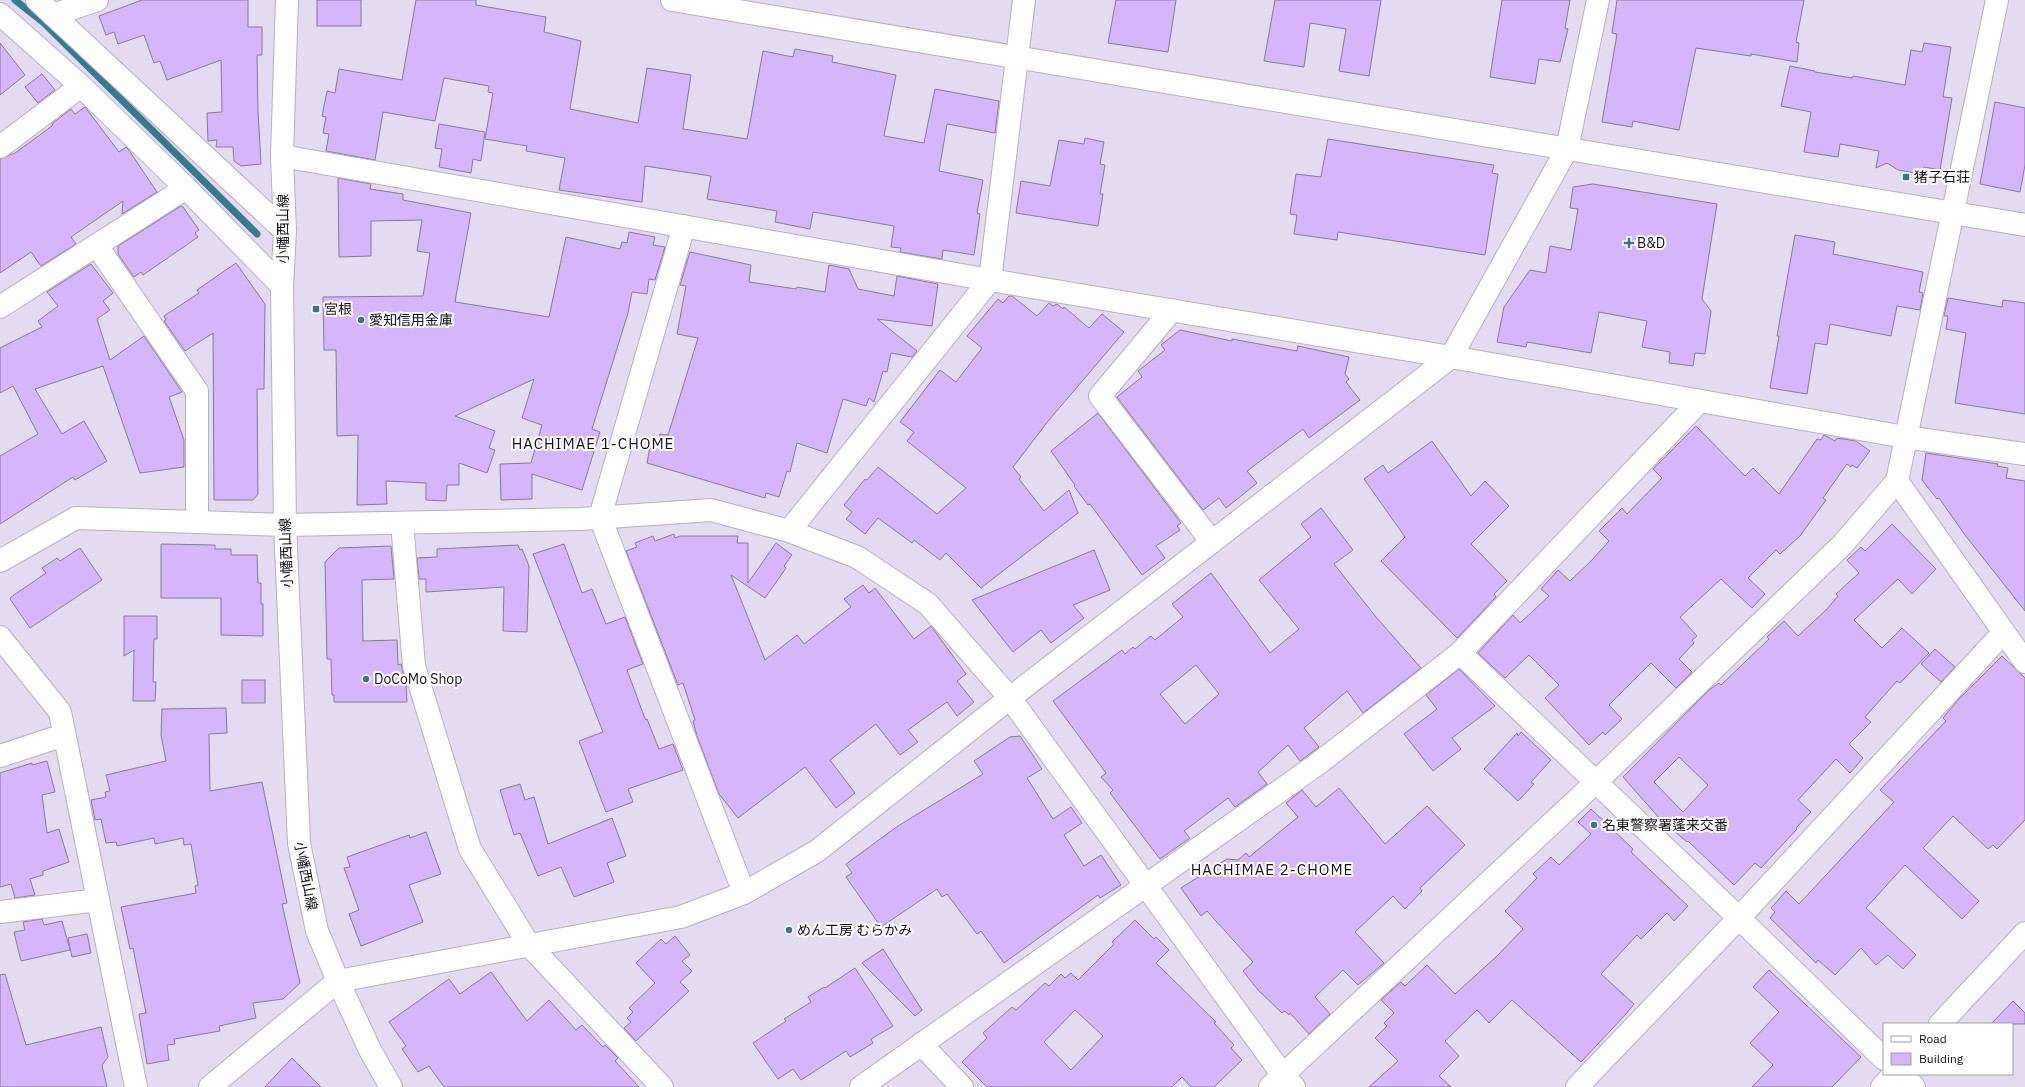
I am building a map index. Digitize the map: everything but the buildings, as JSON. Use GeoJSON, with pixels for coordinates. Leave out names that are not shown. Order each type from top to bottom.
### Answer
{"type":"FeatureCollection","features":[{"type":"Feature","properties":{"kind":"street"},"geometry":{"type":"LineString","coordinates":[[37,0],[286,231]]}},
{"type":"Feature","properties":{"kind":"street"},"geometry":{"type":"LineString","coordinates":[[53,15],[97,0]]}},
{"type":"Feature","properties":{"kind":"street","name":"小幡西山線"},"geometry":{"type":"LineString","coordinates":[[287,0],[282,156],[286,231],[282,286],[285,526],[299,844],[317,931],[370,1050],[391,1087]]}},
{"type":"Feature","properties":{"kind":"street"},"geometry":{"type":"LineString","coordinates":[[672,0],[2025,225]]}},
{"type":"Feature","properties":{"kind":"street"},"geometry":{"type":"LineString","coordinates":[[788,531],[990,280],[1024,0]]}},
{"type":"Feature","properties":{"kind":"street"},"geometry":{"type":"LineString","coordinates":[[210,1087],[338,981],[681,917],[744,893],[817,851],[1010,698],[1451,357],[1567,149],[1598,0]]}},
{"type":"Feature","properties":{"kind":"street"},"geometry":{"type":"LineString","coordinates":[[0,561],[76,518],[285,526],[600,517],[711,510],[788,531],[857,557],[928,604],[1010,698],[1145,886],[1282,1083],[1842,545],[1897,481],[1997,0]]}},
{"type":"Feature","properties":{"kind":"street"},"geometry":{"type":"LineString","coordinates":[[0,14],[81,86],[186,188],[282,286]]}},
{"type":"Feature","properties":{"kind":"street"},"geometry":{"type":"LineString","coordinates":[[0,147],[81,86]]}},
{"type":"Feature","properties":{"kind":"street"},"geometry":{"type":"LineString","coordinates":[[282,156],[990,280],[1451,357],[1906,437],[2025,454]]}},
{"type":"Feature","properties":{"kind":"street"},"geometry":{"type":"LineString","coordinates":[[0,307],[186,188]]}},
{"type":"Feature","properties":{"kind":"street"},"geometry":{"type":"LineString","coordinates":[[684,226],[600,517],[744,893]]}},
{"type":"Feature","properties":{"kind":"street"},"geometry":{"type":"LineString","coordinates":[[97,246],[197,391],[197,522]]}},
{"type":"Feature","properties":{"kind":"street"},"geometry":{"type":"LineString","coordinates":[[1172,310],[1100,396],[1212,542]]}},
{"type":"Feature","properties":{"kind":"street"},"geometry":{"type":"LineString","coordinates":[[861,1087],[1319,763],[1460,653],[1700,401]]}},
{"type":"Feature","properties":{"kind":"street"},"geometry":{"type":"LineString","coordinates":[[1897,481],[2025,662]]}},
{"type":"Feature","properties":{"kind":"street"},"geometry":{"type":"LineString","coordinates":[[402,523],[414,666],[470,849],[529,945],[662,1087]]}},
{"type":"Feature","properties":{"kind":"street"},"geometry":{"type":"LineString","coordinates":[[1577,1087],[1739,918],[2004,632]]}},
{"type":"Feature","properties":{"kind":"street"},"geometry":{"type":"LineString","coordinates":[[0,637],[60,712],[136,1087]]}},
{"type":"Feature","properties":{"kind":"street"},"geometry":{"type":"LineString","coordinates":[[1460,653],[1739,918],[1883,1058]]}},
{"type":"Feature","properties":{"kind":"street"},"geometry":{"type":"LineString","coordinates":[[0,756],[64,735]]}},
{"type":"Feature","properties":{"kind":"street"},"geometry":{"type":"LineString","coordinates":[[0,912],[98,900]]}},
{"type":"Feature","properties":{"kind":"street"},"geometry":{"type":"LineString","coordinates":[[1941,1023],[2025,933]]}},
{"type":"Feature","properties":{"kind":"street"},"geometry":{"type":"LineString","coordinates":[[921,1044],[962,1087]]}},
{"type":"Feature","properties":{"kind":"street"},"geometry":{"type":"LineString","coordinates":[[1882,1087],[1893,1075]]}},
{"type":"Feature","properties":{"kind":"street"},"geometry":{"type":"LineString","coordinates":[[1901,1075],[1914,1087]]}},
{"type":"Feature","properties":{"kind":"waterway"},"geometry":{"type":"LineString","coordinates":[[15,0],[44,23],[257,234]]}},
{"type":"Feature","properties":{"kind":"place","name":"猪子石荘"},"geometry":{"type":"Point","coordinates":[1906,177]}},
{"type":"Feature","properties":{"kind":"place","name":"B&D"},"geometry":{"type":"Point","coordinates":[1629,243]}},
{"type":"Feature","properties":{"kind":"place","name":"宮根"},"geometry":{"type":"Point","coordinates":[316,309]}},
{"type":"Feature","properties":{"kind":"place","name":"愛知信用金庫"},"geometry":{"type":"Point","coordinates":[361,320]}},
{"type":"Feature","properties":{"kind":"place","name":"DoCoMo Shop"},"geometry":{"type":"Point","coordinates":[366,679]}},
{"type":"Feature","properties":{"kind":"place","name":"名東警察署蓬来交番"},"geometry":{"type":"Point","coordinates":[1594,825]}},
{"type":"Feature","properties":{"kind":"place","name":"めん工房 むらかみ"},"geometry":{"type":"Point","coordinates":[789,930]}},
{"type":"Feature","properties":{"kind":"district","name":"HACHIMAE 1-CHOME"},"geometry":{"type":"Point","coordinates":[593,444]}},
{"type":"Feature","properties":{"kind":"district","name":"HACHIMAE 2-CHOME"},"geometry":{"type":"Point","coordinates":[1272,870]}}]}
